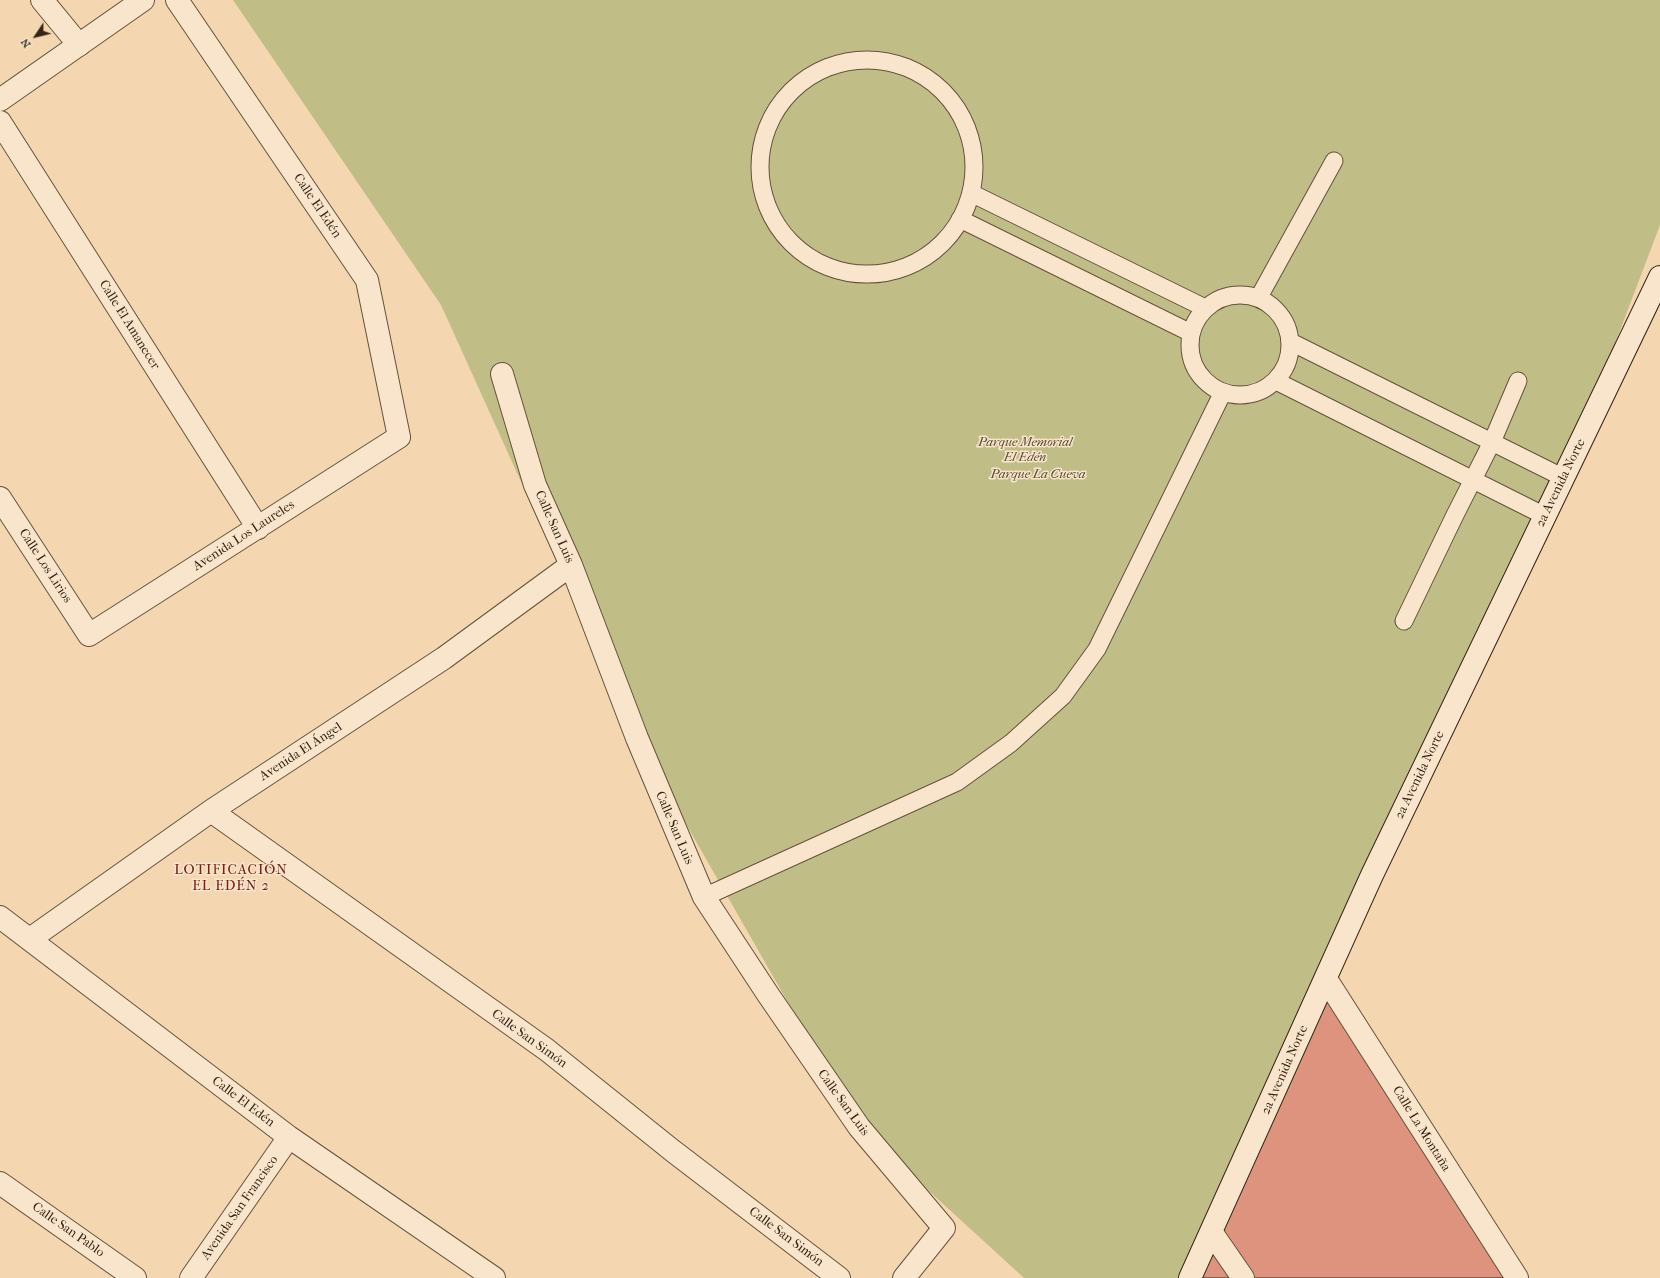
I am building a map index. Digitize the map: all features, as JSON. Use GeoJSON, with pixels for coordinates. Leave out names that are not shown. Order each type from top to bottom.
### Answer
{"type":"FeatureCollection","features":[{"type":"Feature","properties":{"kind":"street"},"geometry":{"type":"LineString","coordinates":[[42,0],[79,45]]}},
{"type":"Feature","properties":{"kind":"street"},"geometry":{"type":"LineString","coordinates":[[0,100],[143,0]]}},
{"type":"Feature","properties":{"kind":"street","name":"Calle El Edén"},"geometry":{"type":"LineString","coordinates":[[177,0],[367,280],[399,437]]}},
{"type":"Feature","properties":{"kind":"street","name":"Calle El Amanecer"},"geometry":{"type":"LineString","coordinates":[[0,122],[258,528]]}},
{"type":"Feature","properties":{"kind":"street","name":"2a Avenida Norte"},"geometry":{"type":"LineString","coordinates":[[1190,1278],[1212,1233],[1372,875],[1660,277]]}},
{"type":"Feature","properties":{"kind":"street","name":"Calle San Luis"},"geometry":{"type":"LineString","coordinates":[[502,374],[535,485],[570,565],[637,738],[704,896],[766,993],[859,1127],[944,1228],[904,1278]]}},
{"type":"Feature","properties":{"kind":"street","name":"Avenida Los Laureles"},"geometry":{"type":"LineString","coordinates":[[89,636],[399,437]]}},
{"type":"Feature","properties":{"kind":"street","name":"Calle Los Lirios"},"geometry":{"type":"LineString","coordinates":[[0,498],[89,636]]}},
{"type":"Feature","properties":{"kind":"street","name":"Avenida El Ángel"},"geometry":{"type":"LineString","coordinates":[[30,939],[211,811],[444,658],[570,565]]}},
{"type":"Feature","properties":{"kind":"street","name":"Calle San Simón"},"geometry":{"type":"LineString","coordinates":[[211,811],[546,1050],[673,1151],[839,1278]]}},
{"type":"Feature","properties":{"kind":"street","name":"Calle El Edén"},"geometry":{"type":"LineString","coordinates":[[0,917],[290,1137],[494,1278]]}},
{"type":"Feature","properties":{"kind":"street","name":"Calle La Montaña"},"geometry":{"type":"LineString","coordinates":[[1326,979],[1517,1278]]}},
{"type":"Feature","properties":{"kind":"street","name":"Avenida San Francisco"},"geometry":{"type":"LineString","coordinates":[[191,1278],[290,1137]]}},
{"type":"Feature","properties":{"kind":"street","name":"Calle San Pablo"},"geometry":{"type":"LineString","coordinates":[[0,1183],[135,1278]]}},
{"type":"Feature","properties":{"kind":"street"},"geometry":{"type":"LineString","coordinates":[[1212,1233],[1243,1278]]}},
{"type":"Feature","properties":{"kind":"lane"},"geometry":{"type":"LineString","coordinates":[[854,60],[868,60],[896,64],[915,72],[932,83],[947,97],[959,114],[967,132],[972,152],[974,172],[970,192],[964,212],[960,219],[941,245],[906,267],[885,272],[863,274],[842,271],[822,264],[803,252],[788,238],[775,221],[766,201],[761,180],[760,158],[764,138],[771,118],[782,100],[797,85],[814,73],[834,65],[854,60]]}},
{"type":"Feature","properties":{"kind":"lane"},"geometry":{"type":"LineString","coordinates":[[1259,298],[1334,161]]}},
{"type":"Feature","properties":{"kind":"lane"},"geometry":{"type":"LineString","coordinates":[[970,192],[1205,308]]}},
{"type":"Feature","properties":{"kind":"lane"},"geometry":{"type":"LineString","coordinates":[[960,219],[1191,333]]}},
{"type":"Feature","properties":{"kind":"lane"},"geometry":{"type":"LineString","coordinates":[[1245,294],[1259,298],[1271,305],[1281,315],[1288,327],[1291,342],[1290,356],[1285,369],[1276,381],[1264,390],[1251,394],[1237,395],[1222,392],[1210,385],[1200,375],[1193,362],[1190,348],[1191,333],[1196,320],[1205,308],[1217,300],[1231,295],[1245,294]]}},
{"type":"Feature","properties":{"kind":"lane"},"geometry":{"type":"LineString","coordinates":[[1291,342],[1564,478]]}},
{"type":"Feature","properties":{"kind":"lane"},"geometry":{"type":"LineString","coordinates":[[1276,381],[1545,516]]}},
{"type":"Feature","properties":{"kind":"lane"},"geometry":{"type":"LineString","coordinates":[[1404,621],[1492,442],[1518,381]]}},
{"type":"Feature","properties":{"kind":"lane"},"geometry":{"type":"LineString","coordinates":[[704,896],[957,782],[1011,743],[1063,696],[1097,649],[1222,392]]}},
{"type":"Feature","properties":{"kind":"green space","name":"Parque Memorial El Edén"},"geometry":{"type":"Polygon","coordinates":[[[233,0],[1660,0],[1660,225],[1564,478],[1189,1278],[1024,1278],[859,1127],[637,738],[441,305],[233,0]]]}},
{"type":"Feature","properties":{"kind":"building"},"geometry":{"type":"Polygon","coordinates":[[[1326,979],[1519,1278],[1243,1278],[1212,1233],[1326,979]]]}},
{"type":"Feature","properties":{"kind":"building"},"geometry":{"type":"Polygon","coordinates":[[[1212,1233],[1243,1278],[1190,1278],[1212,1233]]]}},
{"type":"Feature","properties":{"kind":"district","name":"LOTIFICACIÓN EL EDÉN 2"},"geometry":{"type":"Point","coordinates":[231,880]}},
{"type":"Feature","properties":{"kind":"park label","name":"Parque La Cueva"},"geometry":{"type":"Point","coordinates":[1038,475]}}]}
